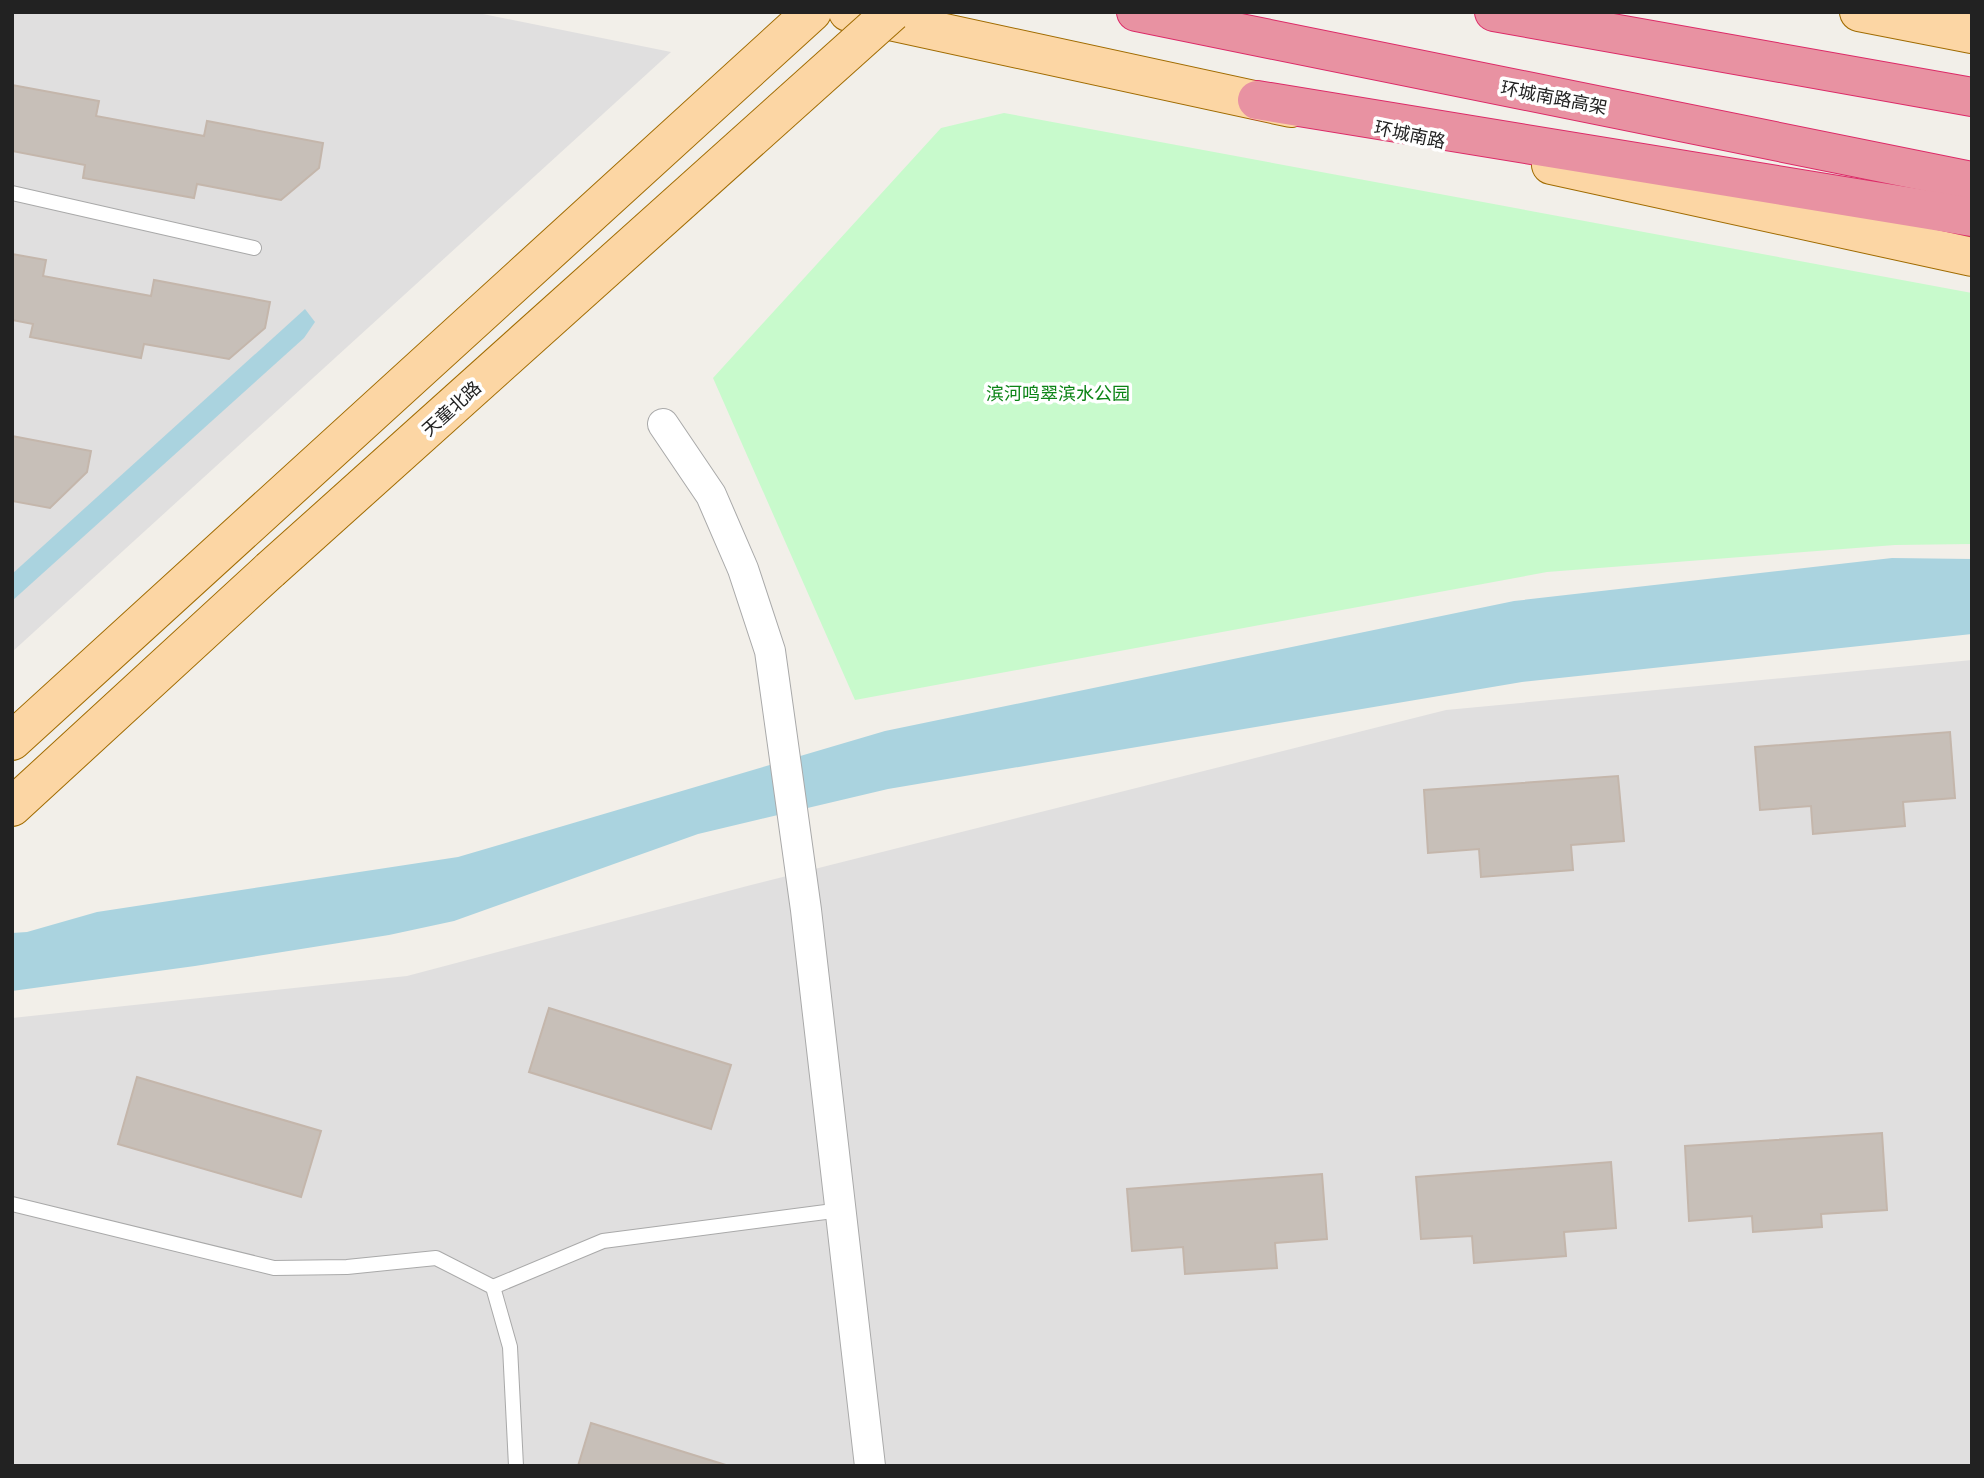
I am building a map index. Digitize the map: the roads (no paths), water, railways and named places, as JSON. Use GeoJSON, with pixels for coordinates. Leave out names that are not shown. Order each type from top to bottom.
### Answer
{"type":"FeatureCollection","features":[{"type":"Feature","properties":{"kind":"highway","name":"环城南路高架"},"geometry":{"type":"LineString","coordinates":[[1136,12],[1972,181]]}},
{"type":"Feature","properties":{"kind":"highway"},"geometry":{"type":"LineString","coordinates":[[1494,12],[1972,97]]}},
{"type":"Feature","properties":{"kind":"highway"},"geometry":{"type":"LineString","coordinates":[[1257,100],[1972,217]]}},
{"type":"Feature","properties":{"kind":"main road"},"geometry":{"type":"LineString","coordinates":[[12,741],[812,12]]}},
{"type":"Feature","properties":{"kind":"main road","name":"环城南路"},"geometry":{"type":"LineString","coordinates":[[848,12],[1972,257]]}},
{"type":"Feature","properties":{"kind":"main road","name":"天童北路"},"geometry":{"type":"LineString","coordinates":[[12,807],[270,570],[892,12]]}},
{"type":"Feature","properties":{"kind":"main road"},"geometry":{"type":"LineString","coordinates":[[1859,12],[1972,34]]}},
{"type":"Feature","properties":{"kind":"street"},"geometry":{"type":"LineString","coordinates":[[663,424],[711,495],[743,569],[771,651],[806,910],[870,1466]]}},
{"type":"Feature","properties":{"kind":"lane"},"geometry":{"type":"LineString","coordinates":[[12,193],[254,248]]}},
{"type":"Feature","properties":{"kind":"lane"},"geometry":{"type":"LineString","coordinates":[[12,1204],[274,1268],[347,1267],[436,1258],[493,1287],[510,1346],[516,1466]]}},
{"type":"Feature","properties":{"kind":"lane"},"geometry":{"type":"LineString","coordinates":[[493,1287],[603,1241],[841,1210]]}},
{"type":"Feature","properties":{"kind":"water"},"geometry":{"type":"Polygon","coordinates":[[[305,309],[315,322],[304,338],[12,601],[12,574],[305,309]]]}},
{"type":"Feature","properties":{"kind":"water"},"geometry":{"type":"Polygon","coordinates":[[[1892,558],[1972,559],[1972,634],[1522,682],[888,789],[698,834],[454,921],[389,935],[195,966],[12,991],[12,933],[27,932],[97,912],[458,857],[885,731],[1514,601],[1892,558]]]}},
{"type":"Feature","properties":{"kind":"park label","name":"滨河鸣翠滨水公园"},"geometry":{"type":"Point","coordinates":[1058,393]}}]}
